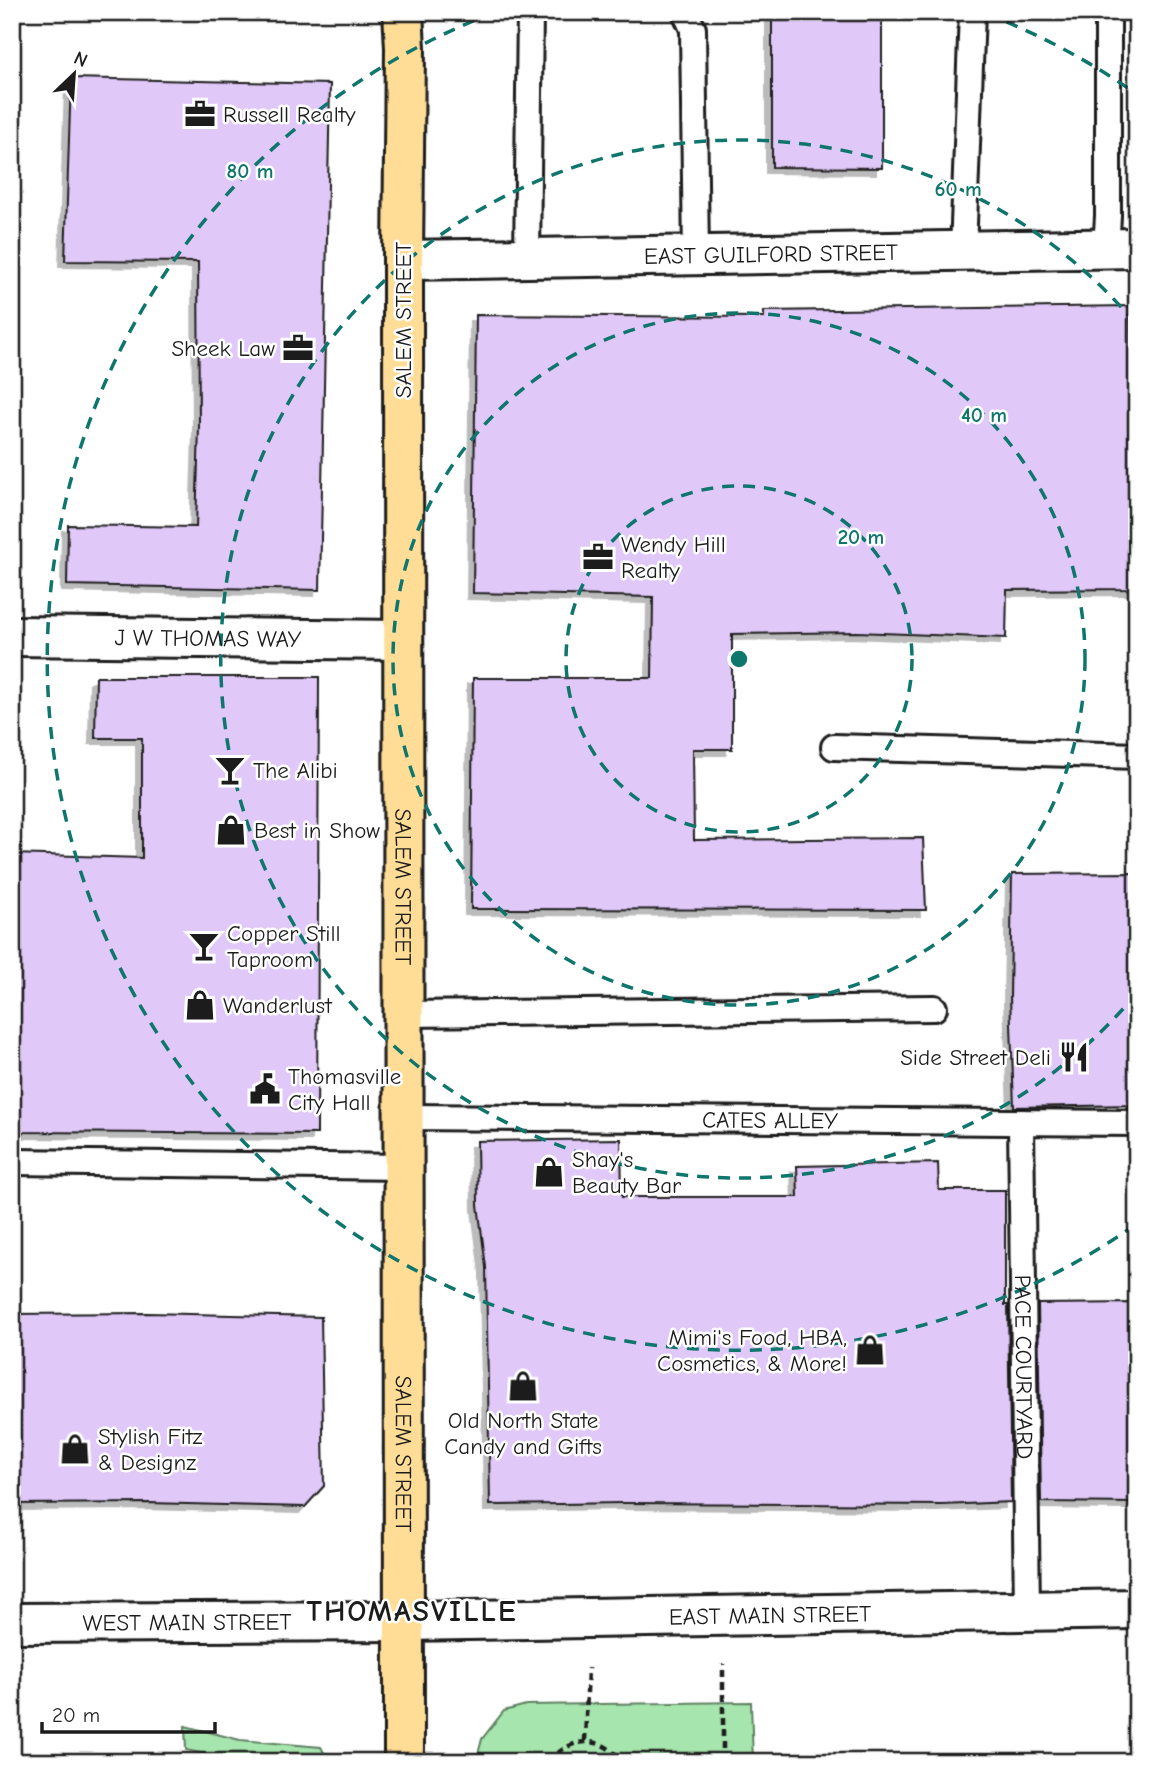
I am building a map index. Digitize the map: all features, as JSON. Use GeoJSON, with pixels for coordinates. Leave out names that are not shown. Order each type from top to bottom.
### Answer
{"type":"FeatureCollection","features":[{"type":"Feature","properties":{"kind":"main road","name":"SALEM STREET"},"geometry":{"type":"LineString","coordinates":[[403,12],[404,1762]]}},
{"type":"Feature","properties":{"kind":"main road","name":"EAST GUILFORD STREET"},"geometry":{"type":"LineString","coordinates":[[403,260],[1121,249]]}},
{"type":"Feature","properties":{"kind":"main road","name":"J W THOMAS WAY"},"geometry":{"type":"LineString","coordinates":[[12,636],[403,640]]}},
{"type":"Feature","properties":{"kind":"main road","name":"EAST MAIN STREET"},"geometry":{"type":"LineString","coordinates":[[404,1621],[1137,1609]]}},
{"type":"Feature","properties":{"kind":"main road","name":"WEST MAIN STREET"},"geometry":{"type":"LineString","coordinates":[[12,1623],[404,1621]]}},
{"type":"Feature","properties":{"kind":"lane"},"geometry":{"type":"LineString","coordinates":[[527,257],[530,12]]}},
{"type":"Feature","properties":{"kind":"lane"},"geometry":{"type":"LineString","coordinates":[[685,12],[693,29],[696,256]]}},
{"type":"Feature","properties":{"kind":"lane"},"geometry":{"type":"LineString","coordinates":[[963,251],[972,12]]}},
{"type":"Feature","properties":{"kind":"lane"},"geometry":{"type":"LineString","coordinates":[[1108,12],[1108,216],[1121,249]]}},
{"type":"Feature","properties":{"kind":"lane"},"geometry":{"type":"LineString","coordinates":[[834,747],[1137,756]]}},
{"type":"Feature","properties":{"kind":"lane"},"geometry":{"type":"LineString","coordinates":[[403,1014],[934,1008]]}},
{"type":"Feature","properties":{"kind":"lane","name":"CATES ALLEY"},"geometry":{"type":"LineString","coordinates":[[404,1117],[1137,1123]]}},
{"type":"Feature","properties":{"kind":"lane","name":"PACE COURTYARD"},"geometry":{"type":"LineString","coordinates":[[1021,1122],[1027,1611]]}},
{"type":"Feature","properties":{"kind":"lane"},"geometry":{"type":"LineString","coordinates":[[12,1162],[404,1167]]}},
{"type":"Feature","properties":{"kind":"path"},"geometry":{"type":"LineString","coordinates":[[723,1761],[724,1616]]}},
{"type":"Feature","properties":{"kind":"path"},"geometry":{"type":"LineString","coordinates":[[584,1741],[590,1618]]}},
{"type":"Feature","properties":{"kind":"path"},"geometry":{"type":"LineString","coordinates":[[550,1762],[560,1750],[571,1743],[584,1741],[609,1748],[621,1762]]}},
{"type":"Feature","properties":{"kind":"path"},"geometry":{"type":"LineString","coordinates":[[699,1762],[748,1762]]}},
{"type":"Feature","properties":{"kind":"green space"},"geometry":{"type":"Polygon","coordinates":[[[751,1702],[753,1762],[476,1762],[482,1739],[504,1711],[526,1705],[751,1702]]]}},
{"type":"Feature","properties":{"kind":"green space"},"geometry":{"type":"Polygon","coordinates":[[[185,1726],[240,1740],[321,1747],[328,1760],[217,1761],[205,1754],[186,1750],[185,1726]]]}},
{"type":"Feature","properties":{"kind":"building"},"geometry":{"type":"Polygon","coordinates":[[[772,12],[882,12],[882,168],[772,167],[772,12]]]}},
{"type":"Feature","properties":{"kind":"building"},"geometry":{"type":"Polygon","coordinates":[[[71,78],[330,84],[320,590],[67,585],[68,525],[196,527],[199,427],[198,262],[65,261],[71,78]]]}},
{"type":"Feature","properties":{"kind":"building"},"geometry":{"type":"Polygon","coordinates":[[[1130,306],[1134,589],[1007,590],[1006,638],[857,632],[732,634],[732,749],[693,749],[694,840],[923,838],[926,910],[471,909],[473,678],[652,678],[653,597],[473,593],[476,315],[764,317],[764,311],[1130,306]]]}},
{"type":"Feature","properties":{"kind":"building"},"geometry":{"type":"Polygon","coordinates":[[[96,677],[319,677],[317,1134],[12,1132],[12,854],[142,858],[142,738],[95,738],[96,677]]]}},
{"type":"Feature","properties":{"kind":"building"},"geometry":{"type":"Polygon","coordinates":[[[1137,873],[1137,1105],[1014,1107],[1010,997],[1012,874],[1137,873]]]}},
{"type":"Feature","properties":{"kind":"building"},"geometry":{"type":"Polygon","coordinates":[[[621,1139],[622,1197],[798,1197],[797,1166],[938,1163],[939,1190],[1005,1190],[1005,1305],[1008,1305],[1011,1502],[942,1505],[490,1505],[486,1267],[478,1205],[477,1141],[621,1139]]]}},
{"type":"Feature","properties":{"kind":"building"},"geometry":{"type":"Polygon","coordinates":[[[1137,1303],[1137,1503],[1041,1502],[1038,1304],[1137,1303]]]}},
{"type":"Feature","properties":{"kind":"building"},"geometry":{"type":"Polygon","coordinates":[[[147,1313],[321,1317],[324,1486],[305,1507],[149,1503],[12,1504],[12,1314],[147,1313]]]}},
{"type":"Feature","properties":{"kind":"place","name":"Russell Realty"},"geometry":{"type":"Point","coordinates":[200,114]}},
{"type":"Feature","properties":{"kind":"place","name":"Sheek Law"},"geometry":{"type":"Point","coordinates":[298,348]}},
{"type":"Feature","properties":{"kind":"place","name":"Wendy Hill Realty"},"geometry":{"type":"Point","coordinates":[598,557]}},
{"type":"Feature","properties":{"kind":"place","name":"The Alibi"},"geometry":{"type":"Point","coordinates":[230,770]}},
{"type":"Feature","properties":{"kind":"place","name":"Best in Show"},"geometry":{"type":"Point","coordinates":[231,830]}},
{"type":"Feature","properties":{"kind":"place","name":"Copper Still Taproom"},"geometry":{"type":"Point","coordinates":[204,946]}},
{"type":"Feature","properties":{"kind":"place","name":"Wanderlust"},"geometry":{"type":"Point","coordinates":[200,1005]}},
{"type":"Feature","properties":{"kind":"place","name":"Side Street Deli"},"geometry":{"type":"Point","coordinates":[1074,1057]}},
{"type":"Feature","properties":{"kind":"place","name":"Thomasville City Hall"},"geometry":{"type":"Point","coordinates":[265,1089]}},
{"type":"Feature","properties":{"kind":"place","name":"Shay's Beauty Bar"},"geometry":{"type":"Point","coordinates":[549,1172]}},
{"type":"Feature","properties":{"kind":"place","name":"Mimi's Food, HBA, Cosmetics, & More!"},"geometry":{"type":"Point","coordinates":[870,1350]}},
{"type":"Feature","properties":{"kind":"place","name":"Old North State Candy and Gifts"},"geometry":{"type":"Point","coordinates":[523,1386]}},
{"type":"Feature","properties":{"kind":"place","name":"Stylish Fitz & Designz"},"geometry":{"type":"Point","coordinates":[75,1449]}},
{"type":"Feature","properties":{"kind":"district","name":"THOMASVILLE"},"geometry":{"type":"Point","coordinates":[412,1611]}}]}
